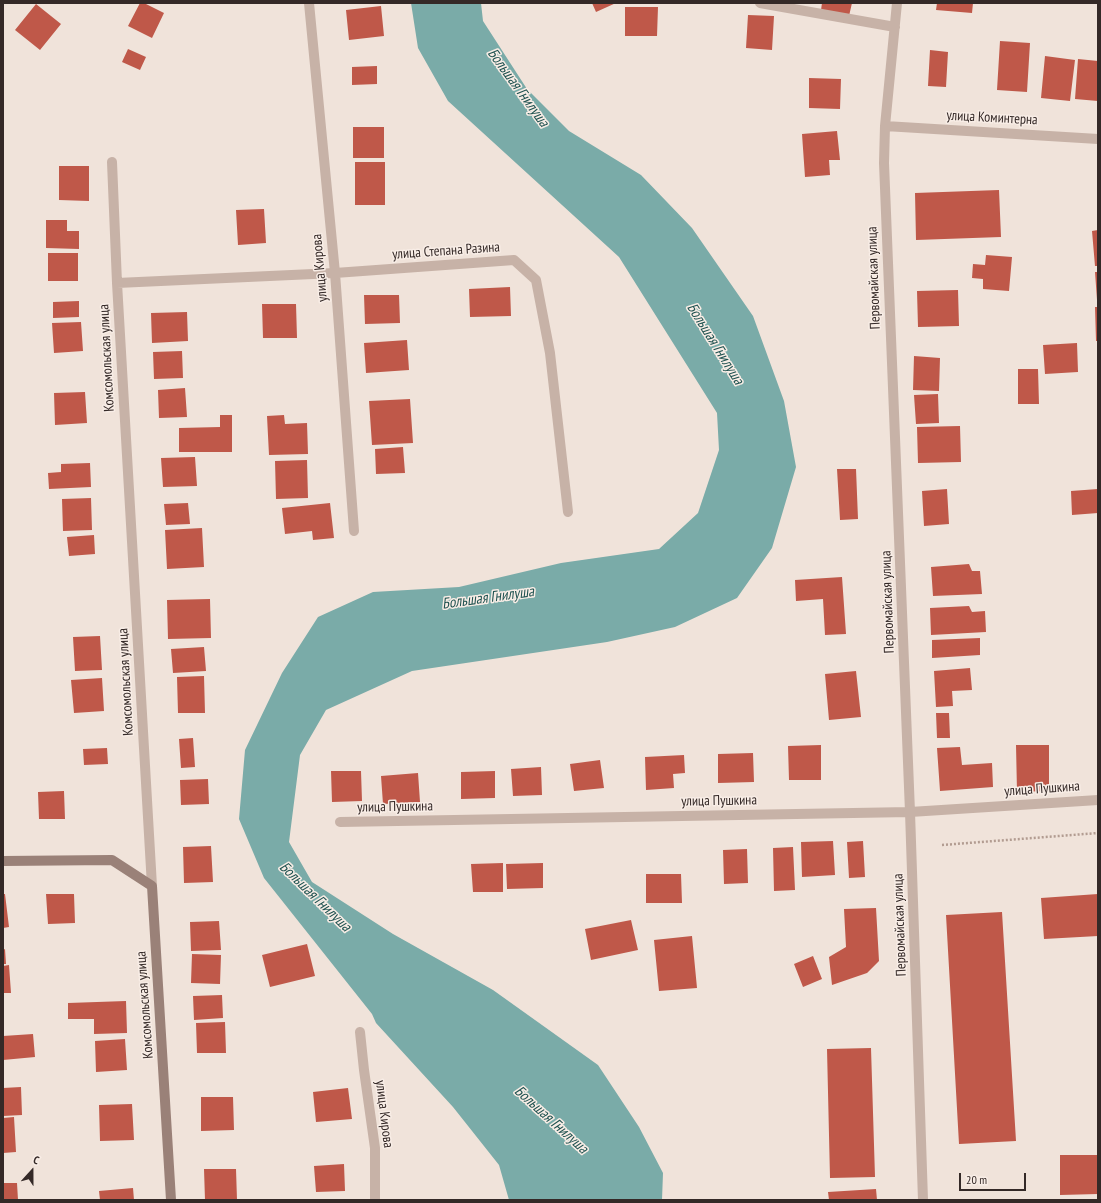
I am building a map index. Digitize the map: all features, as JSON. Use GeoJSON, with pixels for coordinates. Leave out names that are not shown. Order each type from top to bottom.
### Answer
{"type":"FeatureCollection","features":[{"type":"Feature","properties":{"kind":"main road"},"geometry":{"type":"LineString","coordinates":[[3,861],[112,860],[152,886]]}},
{"type":"Feature","properties":{"kind":"main road","name":"Комсомольская улица"},"geometry":{"type":"LineString","coordinates":[[152,886],[171,1200]]}},
{"type":"Feature","properties":{"kind":"street","name":"улица Кирова"},"geometry":{"type":"LineString","coordinates":[[309,3],[335,273],[354,531]]}},
{"type":"Feature","properties":{"kind":"street"},"geometry":{"type":"LineString","coordinates":[[760,3],[895,27]]}},
{"type":"Feature","properties":{"kind":"street","name":"Первомайская улица"},"geometry":{"type":"LineString","coordinates":[[898,3],[885,126],[884,164],[910,812],[923,1200]]}},
{"type":"Feature","properties":{"kind":"street","name":"улица Коминтерна"},"geometry":{"type":"LineString","coordinates":[[885,126],[1098,139]]}},
{"type":"Feature","properties":{"kind":"street","name":"Комсомольская улица"},"geometry":{"type":"LineString","coordinates":[[112,162],[117,283],[152,886]]}},
{"type":"Feature","properties":{"kind":"street","name":"улица Степана Разина"},"geometry":{"type":"LineString","coordinates":[[117,283],[335,273],[514,260],[536,280],[550,353],[568,512]]}},
{"type":"Feature","properties":{"kind":"street","name":"улица Пушкина"},"geometry":{"type":"LineString","coordinates":[[340,822],[910,812],[1098,800]]}},
{"type":"Feature","properties":{"kind":"street","name":"улица Кирова"},"geometry":{"type":"LineString","coordinates":[[360,1032],[375,1148],[375,1200]]}},
{"type":"Feature","properties":{"kind":"path"},"geometry":{"type":"LineString","coordinates":[[942,845],[1098,833]]}},
{"type":"Feature","properties":{"kind":"water","name":"Большая Гнилуша"},"geometry":{"type":"Polygon","coordinates":[[[411,3],[481,3],[483,21],[527,89],[569,131],[641,175],[692,228],[753,316],[784,401],[796,467],[772,548],[737,598],[675,627],[607,642],[412,671],[326,710],[300,755],[289,842],[312,882],[393,934],[493,990],[598,1065],[639,1127],[663,1173],[662,1200],[509,1200],[499,1165],[453,1107],[376,1023],[372,1014],[264,878],[239,819],[245,750],[282,673],[318,617],[373,592],[459,587],[561,563],[659,549],[698,513],[719,450],[717,413],[619,257],[448,101],[418,48],[411,3]]]}},
{"type":"Feature","properties":{"kind":"building"},"geometry":{"type":"Polygon","coordinates":[[[140,3],[144,3],[164,13],[152,38],[128,26],[140,3]]]}},
{"type":"Feature","properties":{"kind":"building"},"geometry":{"type":"Polygon","coordinates":[[[592,3],[616,3],[596,12],[592,3]]]}},
{"type":"Feature","properties":{"kind":"building"},"geometry":{"type":"Polygon","coordinates":[[[822,3],[852,3],[849,16],[821,10],[822,3]]]}},
{"type":"Feature","properties":{"kind":"building"},"geometry":{"type":"Polygon","coordinates":[[[937,3],[973,3],[972,13],[936,10],[937,3]]]}},
{"type":"Feature","properties":{"kind":"building"},"geometry":{"type":"Polygon","coordinates":[[[36,4],[61,24],[40,50],[15,30],[36,4]]]}},
{"type":"Feature","properties":{"kind":"building"},"geometry":{"type":"Polygon","coordinates":[[[381,6],[384,36],[349,40],[346,10],[381,6]]]}},
{"type":"Feature","properties":{"kind":"building"},"geometry":{"type":"Polygon","coordinates":[[[625,7],[658,7],[657,36],[625,36],[625,7]]]}},
{"type":"Feature","properties":{"kind":"building"},"geometry":{"type":"Polygon","coordinates":[[[748,15],[774,16],[772,50],[746,48],[748,15]]]}},
{"type":"Feature","properties":{"kind":"building"},"geometry":{"type":"Polygon","coordinates":[[[1000,41],[1030,43],[1027,92],[997,90],[1000,41]]]}},
{"type":"Feature","properties":{"kind":"building"},"geometry":{"type":"Polygon","coordinates":[[[128,49],[146,57],[140,70],[122,62],[128,49]]]}},
{"type":"Feature","properties":{"kind":"building"},"geometry":{"type":"Polygon","coordinates":[[[930,50],[948,52],[946,87],[928,86],[930,50]]]}},
{"type":"Feature","properties":{"kind":"building"},"geometry":{"type":"Polygon","coordinates":[[[1045,56],[1075,60],[1070,101],[1041,98],[1045,56]]]}},
{"type":"Feature","properties":{"kind":"building"},"geometry":{"type":"Polygon","coordinates":[[[1078,59],[1098,61],[1098,101],[1075,99],[1078,59]]]}},
{"type":"Feature","properties":{"kind":"building"},"geometry":{"type":"Polygon","coordinates":[[[377,66],[377,84],[352,85],[352,67],[377,66]]]}},
{"type":"Feature","properties":{"kind":"building"},"geometry":{"type":"Polygon","coordinates":[[[809,78],[841,79],[840,109],[809,108],[809,78]]]}},
{"type":"Feature","properties":{"kind":"building"},"geometry":{"type":"Polygon","coordinates":[[[353,127],[384,127],[384,158],[353,158],[353,127]]]}},
{"type":"Feature","properties":{"kind":"building"},"geometry":{"type":"Polygon","coordinates":[[[837,131],[840,160],[829,160],[830,175],[805,177],[802,134],[837,131]]]}},
{"type":"Feature","properties":{"kind":"building"},"geometry":{"type":"Polygon","coordinates":[[[355,162],[385,162],[385,205],[355,205],[355,162]]]}},
{"type":"Feature","properties":{"kind":"building"},"geometry":{"type":"Polygon","coordinates":[[[59,166],[89,166],[89,201],[59,200],[59,166]]]}},
{"type":"Feature","properties":{"kind":"building"},"geometry":{"type":"Polygon","coordinates":[[[999,190],[1001,237],[916,240],[915,193],[999,190]]]}},
{"type":"Feature","properties":{"kind":"building"},"geometry":{"type":"Polygon","coordinates":[[[264,209],[266,243],[238,245],[236,210],[264,209]]]}},
{"type":"Feature","properties":{"kind":"building"},"geometry":{"type":"Polygon","coordinates":[[[46,220],[67,220],[67,231],[79,231],[79,249],[46,248],[46,220]]]}},
{"type":"Feature","properties":{"kind":"building"},"geometry":{"type":"Polygon","coordinates":[[[1098,230],[1098,266],[1095,266],[1092,231],[1098,230]]]}},
{"type":"Feature","properties":{"kind":"building"},"geometry":{"type":"Polygon","coordinates":[[[48,253],[78,253],[78,281],[48,281],[48,253]]]}},
{"type":"Feature","properties":{"kind":"building"},"geometry":{"type":"Polygon","coordinates":[[[986,255],[1012,257],[1009,291],[983,289],[983,279],[972,278],[973,264],[985,265],[986,255]]]}},
{"type":"Feature","properties":{"kind":"building"},"geometry":{"type":"Polygon","coordinates":[[[1095,272],[1098,272],[1098,300],[1097,300],[1095,272]]]}},
{"type":"Feature","properties":{"kind":"building"},"geometry":{"type":"Polygon","coordinates":[[[510,287],[511,316],[470,317],[469,289],[510,287]]]}},
{"type":"Feature","properties":{"kind":"building"},"geometry":{"type":"Polygon","coordinates":[[[958,290],[959,326],[918,327],[917,291],[958,290]]]}},
{"type":"Feature","properties":{"kind":"building"},"geometry":{"type":"Polygon","coordinates":[[[364,295],[399,295],[400,323],[365,324],[364,295]]]}},
{"type":"Feature","properties":{"kind":"building"},"geometry":{"type":"Polygon","coordinates":[[[79,301],[79,317],[53,318],[53,302],[79,301]]]}},
{"type":"Feature","properties":{"kind":"building"},"geometry":{"type":"Polygon","coordinates":[[[262,304],[296,304],[297,338],[263,338],[262,304]]]}},
{"type":"Feature","properties":{"kind":"building"},"geometry":{"type":"Polygon","coordinates":[[[1095,307],[1098,307],[1098,341],[1096,341],[1095,307]]]}},
{"type":"Feature","properties":{"kind":"building"},"geometry":{"type":"Polygon","coordinates":[[[187,312],[188,341],[152,343],[151,313],[187,312]]]}},
{"type":"Feature","properties":{"kind":"building"},"geometry":{"type":"Polygon","coordinates":[[[81,322],[83,351],[54,353],[52,323],[81,322]]]}},
{"type":"Feature","properties":{"kind":"building"},"geometry":{"type":"Polygon","coordinates":[[[407,340],[409,370],[366,373],[364,343],[407,340]]]}},
{"type":"Feature","properties":{"kind":"building"},"geometry":{"type":"Polygon","coordinates":[[[1077,343],[1078,372],[1045,374],[1043,345],[1077,343]]]}},
{"type":"Feature","properties":{"kind":"building"},"geometry":{"type":"Polygon","coordinates":[[[182,351],[183,378],[154,379],[153,352],[182,351]]]}},
{"type":"Feature","properties":{"kind":"building"},"geometry":{"type":"Polygon","coordinates":[[[914,356],[940,358],[939,391],[913,390],[914,356]]]}},
{"type":"Feature","properties":{"kind":"building"},"geometry":{"type":"Polygon","coordinates":[[[1018,369],[1038,369],[1039,404],[1018,404],[1018,369]]]}},
{"type":"Feature","properties":{"kind":"building"},"geometry":{"type":"Polygon","coordinates":[[[185,388],[187,417],[159,418],[158,390],[185,388]]]}},
{"type":"Feature","properties":{"kind":"building"},"geometry":{"type":"Polygon","coordinates":[[[85,392],[87,423],[55,425],[54,393],[85,392]]]}},
{"type":"Feature","properties":{"kind":"building"},"geometry":{"type":"Polygon","coordinates":[[[938,394],[939,423],[916,424],[914,395],[938,394]]]}},
{"type":"Feature","properties":{"kind":"building"},"geometry":{"type":"Polygon","coordinates":[[[410,399],[413,443],[372,445],[369,401],[410,399]]]}},
{"type":"Feature","properties":{"kind":"building"},"geometry":{"type":"Polygon","coordinates":[[[220,415],[232,415],[232,452],[179,452],[179,428],[220,427],[220,415]]]}},
{"type":"Feature","properties":{"kind":"building"},"geometry":{"type":"Polygon","coordinates":[[[284,415],[285,424],[307,423],[308,454],[269,455],[267,416],[284,415]]]}},
{"type":"Feature","properties":{"kind":"building"},"geometry":{"type":"Polygon","coordinates":[[[960,426],[961,462],[918,463],[917,427],[960,426]]]}},
{"type":"Feature","properties":{"kind":"building"},"geometry":{"type":"Polygon","coordinates":[[[403,447],[405,473],[376,474],[375,449],[403,447]]]}},
{"type":"Feature","properties":{"kind":"building"},"geometry":{"type":"Polygon","coordinates":[[[195,457],[197,486],[163,487],[161,458],[195,457]]]}},
{"type":"Feature","properties":{"kind":"building"},"geometry":{"type":"Polygon","coordinates":[[[307,460],[308,498],[276,499],[275,461],[307,460]]]}},
{"type":"Feature","properties":{"kind":"building"},"geometry":{"type":"Polygon","coordinates":[[[90,463],[91,487],[49,489],[48,473],[61,472],[61,464],[90,463]]]}},
{"type":"Feature","properties":{"kind":"building"},"geometry":{"type":"Polygon","coordinates":[[[837,469],[856,469],[858,519],[840,520],[837,469]]]}},
{"type":"Feature","properties":{"kind":"building"},"geometry":{"type":"Polygon","coordinates":[[[947,489],[949,524],[924,526],[922,491],[947,489]]]}},
{"type":"Feature","properties":{"kind":"building"},"geometry":{"type":"Polygon","coordinates":[[[1098,489],[1098,513],[1072,515],[1071,491],[1098,489]]]}},
{"type":"Feature","properties":{"kind":"building"},"geometry":{"type":"Polygon","coordinates":[[[91,498],[92,530],[63,531],[62,499],[91,498]]]}},
{"type":"Feature","properties":{"kind":"building"},"geometry":{"type":"Polygon","coordinates":[[[188,503],[190,524],[166,525],[164,504],[188,503]]]}},
{"type":"Feature","properties":{"kind":"building"},"geometry":{"type":"Polygon","coordinates":[[[330,503],[334,538],[313,540],[312,531],[285,534],[282,508],[330,503]]]}},
{"type":"Feature","properties":{"kind":"building"},"geometry":{"type":"Polygon","coordinates":[[[202,528],[204,567],[167,569],[165,530],[202,528]]]}},
{"type":"Feature","properties":{"kind":"building"},"geometry":{"type":"Polygon","coordinates":[[[94,535],[95,554],[69,556],[67,537],[94,535]]]}},
{"type":"Feature","properties":{"kind":"building"},"geometry":{"type":"Polygon","coordinates":[[[969,564],[972,571],[980,571],[982,594],[933,596],[931,567],[969,564]]]}},
{"type":"Feature","properties":{"kind":"building"},"geometry":{"type":"Polygon","coordinates":[[[842,577],[846,634],[825,635],[823,599],[796,601],[795,580],[842,577]]]}},
{"type":"Feature","properties":{"kind":"building"},"geometry":{"type":"Polygon","coordinates":[[[210,599],[211,638],[168,639],[167,600],[210,599]]]}},
{"type":"Feature","properties":{"kind":"building"},"geometry":{"type":"Polygon","coordinates":[[[969,606],[972,612],[985,611],[986,632],[931,635],[930,608],[969,606]]]}},
{"type":"Feature","properties":{"kind":"building"},"geometry":{"type":"Polygon","coordinates":[[[100,636],[102,670],[75,671],[73,637],[100,636]]]}},
{"type":"Feature","properties":{"kind":"building"},"geometry":{"type":"Polygon","coordinates":[[[980,638],[980,655],[932,658],[932,640],[980,638]]]}},
{"type":"Feature","properties":{"kind":"building"},"geometry":{"type":"Polygon","coordinates":[[[204,647],[206,671],[173,673],[171,649],[204,647]]]}},
{"type":"Feature","properties":{"kind":"building"},"geometry":{"type":"Polygon","coordinates":[[[970,668],[972,690],[952,691],[953,706],[936,707],[934,671],[970,668]]]}},
{"type":"Feature","properties":{"kind":"building"},"geometry":{"type":"Polygon","coordinates":[[[856,671],[861,717],[829,720],[825,674],[856,671]]]}},
{"type":"Feature","properties":{"kind":"building"},"geometry":{"type":"Polygon","coordinates":[[[204,676],[205,713],[178,713],[177,677],[204,676]]]}},
{"type":"Feature","properties":{"kind":"building"},"geometry":{"type":"Polygon","coordinates":[[[102,678],[104,711],[74,713],[71,680],[102,678]]]}},
{"type":"Feature","properties":{"kind":"building"},"geometry":{"type":"Polygon","coordinates":[[[936,713],[949,713],[950,738],[937,738],[936,713]]]}},
{"type":"Feature","properties":{"kind":"building"},"geometry":{"type":"Polygon","coordinates":[[[193,738],[195,767],[181,768],[179,739],[193,738]]]}},
{"type":"Feature","properties":{"kind":"building"},"geometry":{"type":"Polygon","coordinates":[[[821,745],[821,780],[789,780],[788,746],[821,745]]]}},
{"type":"Feature","properties":{"kind":"building"},"geometry":{"type":"Polygon","coordinates":[[[1016,745],[1049,745],[1049,791],[1017,792],[1016,745]]]}},
{"type":"Feature","properties":{"kind":"building"},"geometry":{"type":"Polygon","coordinates":[[[960,747],[962,765],[992,763],[993,787],[940,791],[937,748],[960,747]]]}},
{"type":"Feature","properties":{"kind":"building"},"geometry":{"type":"Polygon","coordinates":[[[107,748],[108,764],[84,765],[83,749],[107,748]]]}},
{"type":"Feature","properties":{"kind":"building"},"geometry":{"type":"Polygon","coordinates":[[[753,753],[754,782],[718,783],[718,754],[753,753]]]}},
{"type":"Feature","properties":{"kind":"building"},"geometry":{"type":"Polygon","coordinates":[[[684,755],[685,773],[673,774],[674,788],[646,790],[645,757],[684,755]]]}},
{"type":"Feature","properties":{"kind":"building"},"geometry":{"type":"Polygon","coordinates":[[[600,760],[604,788],[574,791],[570,764],[600,760]]]}},
{"type":"Feature","properties":{"kind":"building"},"geometry":{"type":"Polygon","coordinates":[[[541,767],[542,795],[513,796],[511,769],[541,767]]]}},
{"type":"Feature","properties":{"kind":"building"},"geometry":{"type":"Polygon","coordinates":[[[331,771],[361,771],[362,801],[332,802],[331,771]]]}},
{"type":"Feature","properties":{"kind":"building"},"geometry":{"type":"Polygon","coordinates":[[[495,771],[495,798],[461,799],[461,772],[495,771]]]}},
{"type":"Feature","properties":{"kind":"building"},"geometry":{"type":"Polygon","coordinates":[[[418,773],[420,802],[383,804],[381,776],[418,773]]]}},
{"type":"Feature","properties":{"kind":"building"},"geometry":{"type":"Polygon","coordinates":[[[208,779],[209,804],[181,805],[180,780],[208,779]]]}},
{"type":"Feature","properties":{"kind":"building"},"geometry":{"type":"Polygon","coordinates":[[[64,791],[65,819],[39,819],[38,792],[64,791]]]}},
{"type":"Feature","properties":{"kind":"building"},"geometry":{"type":"Polygon","coordinates":[[[833,841],[835,875],[802,877],[801,842],[833,841]]]}},
{"type":"Feature","properties":{"kind":"building"},"geometry":{"type":"Polygon","coordinates":[[[863,841],[865,877],[849,878],[847,842],[863,841]]]}},
{"type":"Feature","properties":{"kind":"building"},"geometry":{"type":"Polygon","coordinates":[[[211,846],[213,882],[184,883],[183,847],[211,846]]]}},
{"type":"Feature","properties":{"kind":"building"},"geometry":{"type":"Polygon","coordinates":[[[793,847],[795,890],[774,891],[773,848],[793,847]]]}},
{"type":"Feature","properties":{"kind":"building"},"geometry":{"type":"Polygon","coordinates":[[[747,849],[748,883],[724,884],[723,850],[747,849]]]}},
{"type":"Feature","properties":{"kind":"building"},"geometry":{"type":"Polygon","coordinates":[[[503,863],[503,892],[473,892],[471,864],[503,863]]]}},
{"type":"Feature","properties":{"kind":"building"},"geometry":{"type":"Polygon","coordinates":[[[543,863],[543,888],[507,889],[506,864],[543,863]]]}},
{"type":"Feature","properties":{"kind":"building"},"geometry":{"type":"Polygon","coordinates":[[[646,874],[681,874],[682,903],[646,903],[646,874]]]}},
{"type":"Feature","properties":{"kind":"building"},"geometry":{"type":"Polygon","coordinates":[[[3,894],[5,894],[9,927],[3,928],[3,894]]]}},
{"type":"Feature","properties":{"kind":"building"},"geometry":{"type":"Polygon","coordinates":[[[46,894],[74,894],[75,923],[48,924],[46,894]]]}},
{"type":"Feature","properties":{"kind":"building"},"geometry":{"type":"Polygon","coordinates":[[[1098,894],[1098,936],[1044,939],[1041,898],[1098,894]]]}},
{"type":"Feature","properties":{"kind":"building"},"geometry":{"type":"Polygon","coordinates":[[[876,908],[879,961],[867,973],[832,985],[829,957],[846,947],[844,909],[876,908]]]}},
{"type":"Feature","properties":{"kind":"building"},"geometry":{"type":"Polygon","coordinates":[[[1002,912],[1016,1141],[959,1144],[946,915],[1002,912]]]}},
{"type":"Feature","properties":{"kind":"building"},"geometry":{"type":"Polygon","coordinates":[[[631,920],[638,950],[591,960],[585,929],[631,920]]]}},
{"type":"Feature","properties":{"kind":"building"},"geometry":{"type":"Polygon","coordinates":[[[219,921],[221,950],[191,951],[190,922],[219,921]]]}},
{"type":"Feature","properties":{"kind":"building"},"geometry":{"type":"Polygon","coordinates":[[[692,936],[697,988],[659,991],[654,940],[692,936]]]}},
{"type":"Feature","properties":{"kind":"building"},"geometry":{"type":"Polygon","coordinates":[[[307,944],[315,976],[270,987],[262,955],[307,944]]]}},
{"type":"Feature","properties":{"kind":"building"},"geometry":{"type":"Polygon","coordinates":[[[5,949],[6,964],[3,964],[3,950],[5,949]]]}},
{"type":"Feature","properties":{"kind":"building"},"geometry":{"type":"Polygon","coordinates":[[[192,954],[221,955],[220,984],[191,983],[192,954]]]}},
{"type":"Feature","properties":{"kind":"building"},"geometry":{"type":"Polygon","coordinates":[[[813,956],[822,979],[803,987],[794,964],[813,956]]]}},
{"type":"Feature","properties":{"kind":"building"},"geometry":{"type":"Polygon","coordinates":[[[9,965],[11,993],[3,993],[3,966],[9,965]]]}},
{"type":"Feature","properties":{"kind":"building"},"geometry":{"type":"Polygon","coordinates":[[[222,995],[223,1018],[194,1020],[193,996],[222,995]]]}},
{"type":"Feature","properties":{"kind":"building"},"geometry":{"type":"Polygon","coordinates":[[[126,1001],[127,1033],[94,1034],[94,1019],[68,1019],[68,1003],[126,1001]]]}},
{"type":"Feature","properties":{"kind":"building"},"geometry":{"type":"Polygon","coordinates":[[[225,1022],[226,1053],[197,1053],[196,1023],[225,1022]]]}},
{"type":"Feature","properties":{"kind":"building"},"geometry":{"type":"Polygon","coordinates":[[[33,1034],[35,1057],[3,1060],[3,1036],[33,1034]]]}},
{"type":"Feature","properties":{"kind":"building"},"geometry":{"type":"Polygon","coordinates":[[[125,1039],[127,1070],[96,1072],[95,1041],[125,1039]]]}},
{"type":"Feature","properties":{"kind":"building"},"geometry":{"type":"Polygon","coordinates":[[[871,1048],[875,1177],[830,1178],[827,1049],[871,1048]]]}},
{"type":"Feature","properties":{"kind":"building"},"geometry":{"type":"Polygon","coordinates":[[[21,1087],[22,1115],[3,1116],[3,1088],[21,1087]]]}},
{"type":"Feature","properties":{"kind":"building"},"geometry":{"type":"Polygon","coordinates":[[[348,1088],[352,1119],[316,1122],[313,1092],[348,1088]]]}},
{"type":"Feature","properties":{"kind":"building"},"geometry":{"type":"Polygon","coordinates":[[[201,1097],[233,1097],[234,1130],[201,1131],[201,1097]]]}},
{"type":"Feature","properties":{"kind":"building"},"geometry":{"type":"Polygon","coordinates":[[[132,1104],[134,1140],[100,1141],[99,1105],[132,1104]]]}},
{"type":"Feature","properties":{"kind":"building"},"geometry":{"type":"Polygon","coordinates":[[[14,1117],[16,1152],[3,1153],[3,1118],[14,1117]]]}},
{"type":"Feature","properties":{"kind":"building"},"geometry":{"type":"Polygon","coordinates":[[[1060,1155],[1098,1155],[1098,1194],[1060,1195],[1060,1155]]]}},
{"type":"Feature","properties":{"kind":"building"},"geometry":{"type":"Polygon","coordinates":[[[344,1164],[345,1191],[316,1192],[314,1166],[344,1164]]]}},
{"type":"Feature","properties":{"kind":"building"},"geometry":{"type":"Polygon","coordinates":[[[204,1169],[236,1169],[237,1200],[205,1200],[204,1169]]]}},
{"type":"Feature","properties":{"kind":"building"},"geometry":{"type":"Polygon","coordinates":[[[3,1183],[17,1183],[18,1200],[3,1200],[3,1183]]]}},
{"type":"Feature","properties":{"kind":"building"},"geometry":{"type":"Polygon","coordinates":[[[133,1188],[134,1200],[100,1200],[99,1191],[133,1188]]]}},
{"type":"Feature","properties":{"kind":"building"},"geometry":{"type":"Polygon","coordinates":[[[876,1189],[877,1200],[829,1200],[828,1192],[876,1189]]]}}]}
